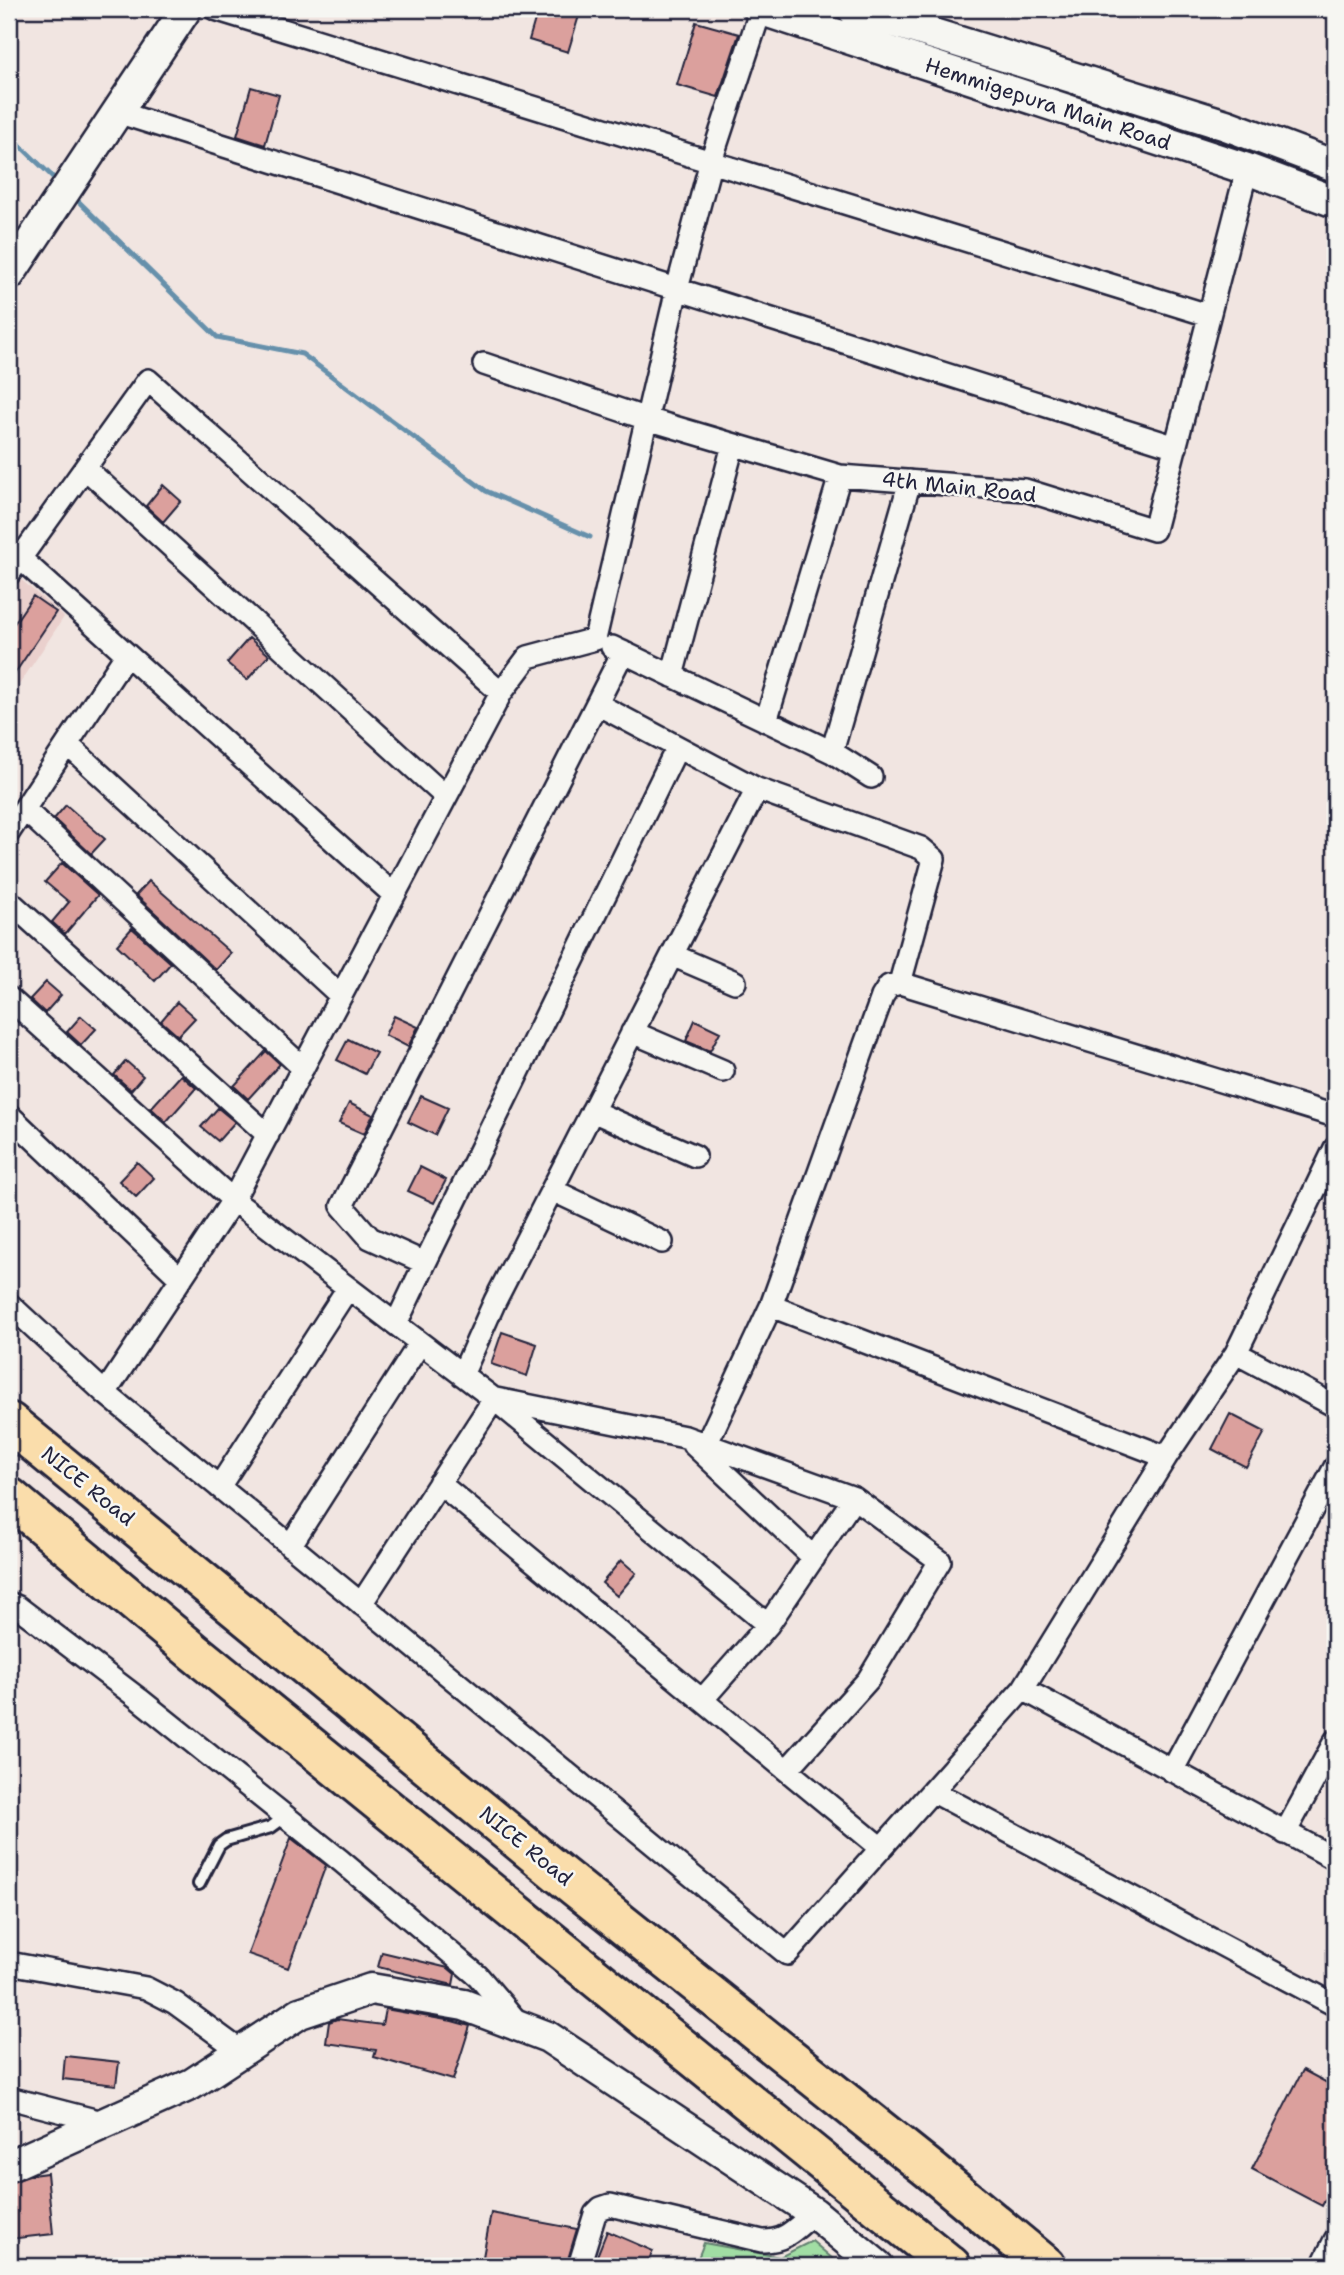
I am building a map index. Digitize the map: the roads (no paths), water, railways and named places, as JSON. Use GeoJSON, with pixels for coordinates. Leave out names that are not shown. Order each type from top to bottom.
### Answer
{"type":"FeatureCollection","features":[{"type":"Feature","properties":{"kind":"highway","name":"NICE Road"},"geometry":{"type":"LineString","coordinates":[[9,1422],[558,1873],[919,2160],[1046,2266]]}},
{"type":"Feature","properties":{"kind":"highway"},"geometry":{"type":"LineString","coordinates":[[9,1497],[194,1652],[951,2266]]}},
{"type":"Feature","properties":{"kind":"street"},"geometry":{"type":"LineString","coordinates":[[9,275],[186,9]]}},
{"type":"Feature","properties":{"kind":"street"},"geometry":{"type":"LineString","coordinates":[[215,9],[1208,315]]}},
{"type":"Feature","properties":{"kind":"street"},"geometry":{"type":"LineString","coordinates":[[595,639],[677,289],[711,161],[760,9]]}},
{"type":"Feature","properties":{"kind":"street","name":"Hemmigepura Main Road"},"geometry":{"type":"LineString","coordinates":[[760,9],[1247,169],[1335,202]]}},
{"type":"Feature","properties":{"kind":"street","name":"Hemmigepura Main Road"},"geometry":{"type":"LineString","coordinates":[[853,9],[885,13],[1226,125],[1335,166]]}},
{"type":"Feature","properties":{"kind":"street"},"geometry":{"type":"LineString","coordinates":[[117,112],[1175,447]]}},
{"type":"Feature","properties":{"kind":"street","name":"4th Main Road"},"geometry":{"type":"LineString","coordinates":[[484,364],[646,419],[840,476],[1025,490],[1154,530],[1247,169]]}},
{"type":"Feature","properties":{"kind":"street"},"geometry":{"type":"LineString","coordinates":[[394,895],[126,656],[15,566],[148,380],[501,693]]}},
{"type":"Feature","properties":{"kind":"street"},"geometry":{"type":"LineString","coordinates":[[672,676],[733,444]]}},
{"type":"Feature","properties":{"kind":"street"},"geometry":{"type":"LineString","coordinates":[[85,468],[446,797]]}},
{"type":"Feature","properties":{"kind":"street"},"geometry":{"type":"LineString","coordinates":[[766,721],[840,476]]}},
{"type":"Feature","properties":{"kind":"street"},"geometry":{"type":"LineString","coordinates":[[832,752],[910,481]]}},
{"type":"Feature","properties":{"kind":"street"},"geometry":{"type":"LineString","coordinates":[[105,1393],[233,1200],[501,693],[528,657],[595,639],[832,752],[871,776]]}},
{"type":"Feature","properties":{"kind":"street"},"geometry":{"type":"LineString","coordinates":[[425,1263],[370,1238],[342,1206],[623,652]]}},
{"type":"Feature","properties":{"kind":"street"},"geometry":{"type":"LineString","coordinates":[[9,832],[126,656]]}},
{"type":"Feature","properties":{"kind":"street"},"geometry":{"type":"LineString","coordinates":[[597,704],[757,789],[921,848],[934,859],[900,983]]}},
{"type":"Feature","properties":{"kind":"street"},"geometry":{"type":"LineString","coordinates":[[67,744],[341,996]]}},
{"type":"Feature","properties":{"kind":"street"},"geometry":{"type":"LineString","coordinates":[[396,1324],[677,748]]}},
{"type":"Feature","properties":{"kind":"street"},"geometry":{"type":"LineString","coordinates":[[462,1375],[495,1301],[757,789]]}},
{"type":"Feature","properties":{"kind":"street"},"geometry":{"type":"LineString","coordinates":[[24,809],[303,1068]]}},
{"type":"Feature","properties":{"kind":"street"},"geometry":{"type":"LineString","coordinates":[[9,901],[268,1135]]}},
{"type":"Feature","properties":{"kind":"street"},"geometry":{"type":"LineString","coordinates":[[672,955],[735,982]]}},
{"type":"Feature","properties":{"kind":"street"},"geometry":{"type":"LineString","coordinates":[[706,1445],[771,1306],[885,990],[894,984],[900,983],[1335,1116]]}},
{"type":"Feature","properties":{"kind":"street"},"geometry":{"type":"LineString","coordinates":[[9,998],[233,1200],[494,1399],[768,1625]]}},
{"type":"Feature","properties":{"kind":"street"},"geometry":{"type":"LineString","coordinates":[[632,1032],[723,1071]]}},
{"type":"Feature","properties":{"kind":"street"},"geometry":{"type":"LineString","coordinates":[[592,1111],[695,1156]]}},
{"type":"Feature","properties":{"kind":"street"},"geometry":{"type":"LineString","coordinates":[[9,1115],[181,1279]]}},
{"type":"Feature","properties":{"kind":"street"},"geometry":{"type":"LineString","coordinates":[[9,1304],[105,1393],[786,1954],[1023,1689],[1166,1457],[1236,1353],[1335,1149]]}},
{"type":"Feature","properties":{"kind":"street"},"geometry":{"type":"LineString","coordinates":[[552,1190],[662,1242]]}},
{"type":"Feature","properties":{"kind":"street"},"geometry":{"type":"LineString","coordinates":[[219,1487],[348,1288]]}},
{"type":"Feature","properties":{"kind":"street"},"geometry":{"type":"LineString","coordinates":[[771,1306],[1166,1457]]}},
{"type":"Feature","properties":{"kind":"street"},"geometry":{"type":"LineString","coordinates":[[290,1546],[420,1342]]}},
{"type":"Feature","properties":{"kind":"street"},"geometry":{"type":"LineString","coordinates":[[1236,1353],[1335,1406]]}},
{"type":"Feature","properties":{"kind":"street"},"geometry":{"type":"LineString","coordinates":[[494,1399],[685,1437],[854,1498],[940,1561],[868,1680],[787,1770]]}},
{"type":"Feature","properties":{"kind":"street"},"geometry":{"type":"LineString","coordinates":[[361,1604],[494,1399]]}},
{"type":"Feature","properties":{"kind":"street"},"geometry":{"type":"LineString","coordinates":[[685,1437],[814,1558]]}},
{"type":"Feature","properties":{"kind":"street"},"geometry":{"type":"LineString","coordinates":[[1172,1771],[1335,1467]]}},
{"type":"Feature","properties":{"kind":"street"},"geometry":{"type":"LineString","coordinates":[[439,1483],[881,1848]]}},
{"type":"Feature","properties":{"kind":"street"},"geometry":{"type":"LineString","coordinates":[[702,1700],[768,1625],[854,1498]]}},
{"type":"Feature","properties":{"kind":"street"},"geometry":{"type":"LineString","coordinates":[[9,1603],[18,1607],[139,1699],[286,1816],[478,1976],[522,2026]]}},
{"type":"Feature","properties":{"kind":"street"},"geometry":{"type":"LineString","coordinates":[[1023,1689],[1335,1859]]}},
{"type":"Feature","properties":{"kind":"street"},"geometry":{"type":"LineString","coordinates":[[1285,1833],[1335,1741]]}},
{"type":"Feature","properties":{"kind":"street"},"geometry":{"type":"LineString","coordinates":[[932,1791],[1335,2005]]}},
{"type":"Feature","properties":{"kind":"street"},"geometry":{"type":"LineString","coordinates":[[9,1963],[146,1988],[175,2003],[242,2052]]}},
{"type":"Feature","properties":{"kind":"street"},"geometry":{"type":"LineString","coordinates":[[9,2166],[192,2084],[300,2013],[371,1989],[464,2005],[548,2037],[814,2213],[878,2266]]}},
{"type":"Feature","properties":{"kind":"street"},"geometry":{"type":"LineString","coordinates":[[9,2098],[106,2123]]}},
{"type":"Feature","properties":{"kind":"street"},"geometry":{"type":"LineString","coordinates":[[579,2266],[595,2214],[610,2205],[774,2242],[787,2236],[814,2213]]}},
{"type":"Feature","properties":{"kind":"street"},"geometry":{"type":"LineString","coordinates":[[1322,2266],[1335,2240]]}},
{"type":"Feature","properties":{"kind":"lane"},"geometry":{"type":"LineString","coordinates":[[199,1884],[219,1845],[226,1840],[271,1827],[286,1816]]}},
{"type":"Feature","properties":{"kind":"waterway"},"geometry":{"type":"LineString","coordinates":[[9,135],[59,183]]}},
{"type":"Feature","properties":{"kind":"waterway"},"geometry":{"type":"LineString","coordinates":[[74,197],[217,337],[302,354],[486,491],[590,537]]}}]}
